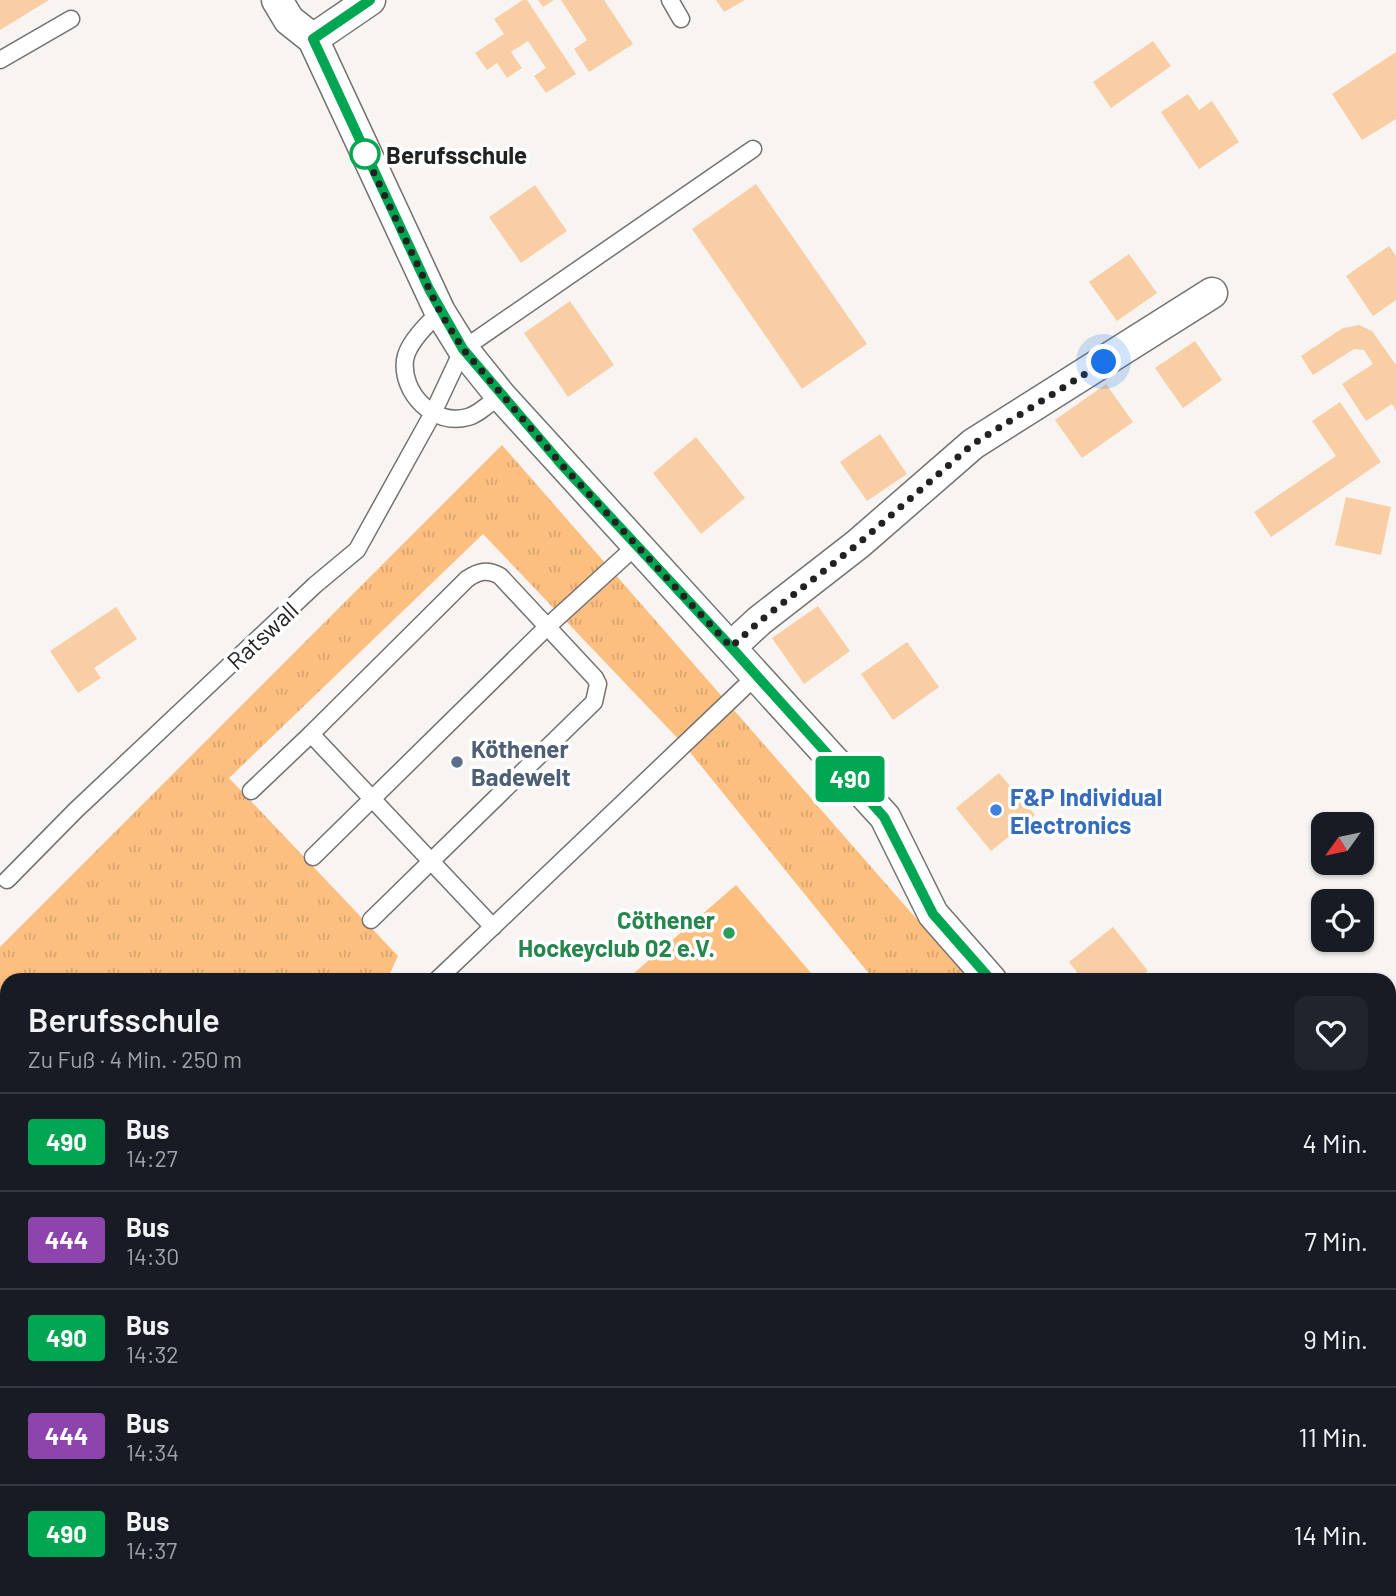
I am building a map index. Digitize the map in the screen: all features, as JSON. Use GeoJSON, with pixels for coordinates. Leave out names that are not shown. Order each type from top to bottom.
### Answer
{"type":"FeatureCollection","features":[{"type":"Feature","properties":{"kind":"street"},"geometry":{"type":"LineString","coordinates":[[277,0],[289,20],[313,39],[440,312],[463,349],[500,395],[884,817],[933,914],[985,973]]}},
{"type":"Feature","properties":{"kind":"street"},"geometry":{"type":"LineString","coordinates":[[313,39],[370,0]]}},
{"type":"Feature","properties":{"kind":"street"},"geometry":{"type":"LineString","coordinates":[[731,647],[858,544],[973,444],[1212,293]]}},
{"type":"Feature","properties":{"kind":"lane"},"geometry":{"type":"LineString","coordinates":[[670,0],[681,19]]}},
{"type":"Feature","properties":{"kind":"lane"},"geometry":{"type":"LineString","coordinates":[[0,60],[71,19]]}},
{"type":"Feature","properties":{"kind":"lane"},"geometry":{"type":"LineString","coordinates":[[463,349],[753,149]]}},
{"type":"Feature","properties":{"kind":"lane"},"geometry":{"type":"LineString","coordinates":[[440,312],[420,331],[405,358],[410,389],[421,404],[433,413],[452,417],[468,417],[500,395]]}},
{"type":"Feature","properties":{"kind":"lane","name":"Ratswall"},"geometry":{"type":"LineString","coordinates":[[7,880],[76,810],[315,585],[356,550],[433,413],[463,349]]}},
{"type":"Feature","properties":{"kind":"lane"},"geometry":{"type":"LineString","coordinates":[[313,856],[547,627],[637,545]]}},
{"type":"Feature","properties":{"kind":"lane"},"geometry":{"type":"LineString","coordinates":[[251,791],[467,579],[478,572],[490,570],[500,576],[595,678],[598,684],[594,702],[371,920]]}},
{"type":"Feature","properties":{"kind":"lane"},"geometry":{"type":"LineString","coordinates":[[444,973],[757,675]]}},
{"type":"Feature","properties":{"kind":"lane"},"geometry":{"type":"LineString","coordinates":[[310,734],[493,927]]}},
{"type":"Feature","properties":{"kind":"green space"},"geometry":{"type":"Polygon","coordinates":[[[502,445],[964,973],[868,973],[685,746],[483,534],[229,778],[398,956],[390,973],[0,973],[0,947],[502,445]]]}},
{"type":"Feature","properties":{"kind":"green space","name":"Cöthener Hockeyclub 02 e.V."},"geometry":{"type":"Polygon","coordinates":[[[736,885],[811,973],[634,973],[736,885]]]}},
{"type":"Feature","properties":{"kind":"building"},"geometry":{"type":"Polygon","coordinates":[[[0,0],[49,0],[0,30],[0,0]]]}},
{"type":"Feature","properties":{"kind":"building"},"geometry":{"type":"Polygon","coordinates":[[[527,0],[576,74],[546,93],[534,76],[546,68],[528,41],[511,52],[522,68],[507,78],[497,63],[487,70],[475,53],[504,34],[494,19],[527,0]]]}},
{"type":"Feature","properties":{"kind":"building"},"geometry":{"type":"Polygon","coordinates":[[[538,0],[554,0],[543,7],[538,0]]]}},
{"type":"Feature","properties":{"kind":"building"},"geometry":{"type":"Polygon","coordinates":[[[561,0],[604,0],[633,44],[589,72],[574,49],[587,40],[561,0]]]}},
{"type":"Feature","properties":{"kind":"building"},"geometry":{"type":"Polygon","coordinates":[[[716,0],[745,0],[724,12],[716,0]]]}},
{"type":"Feature","properties":{"kind":"building"},"geometry":{"type":"Polygon","coordinates":[[[1153,41],[1171,66],[1111,108],[1093,82],[1153,41]]]}},
{"type":"Feature","properties":{"kind":"building"},"geometry":{"type":"Polygon","coordinates":[[[1396,52],[1396,119],[1362,140],[1332,94],[1396,52]]]}},
{"type":"Feature","properties":{"kind":"building"},"geometry":{"type":"Polygon","coordinates":[[[1188,94],[1199,110],[1212,101],[1239,142],[1199,169],[1161,112],[1188,94]]]}},
{"type":"Feature","properties":{"kind":"building"},"geometry":{"type":"Polygon","coordinates":[[[756,184],[867,344],[802,389],[692,229],[756,184]]]}},
{"type":"Feature","properties":{"kind":"building"},"geometry":{"type":"Polygon","coordinates":[[[535,185],[567,231],[521,263],[489,217],[535,185]]]}},
{"type":"Feature","properties":{"kind":"building"},"geometry":{"type":"Polygon","coordinates":[[[1389,246],[1396,256],[1396,300],[1373,316],[1346,276],[1389,246]]]}},
{"type":"Feature","properties":{"kind":"building"},"geometry":{"type":"Polygon","coordinates":[[[1129,254],[1157,293],[1117,321],[1089,282],[1129,254]]]}},
{"type":"Feature","properties":{"kind":"building"},"geometry":{"type":"Polygon","coordinates":[[[570,301],[614,365],[568,397],[524,333],[570,301]]]}},
{"type":"Feature","properties":{"kind":"building"},"geometry":{"type":"Polygon","coordinates":[[[1359,325],[1372,331],[1396,365],[1396,411],[1392,404],[1366,421],[1342,384],[1373,364],[1364,350],[1354,349],[1313,375],[1301,356],[1343,328],[1359,325]]]}},
{"type":"Feature","properties":{"kind":"building"},"geometry":{"type":"Polygon","coordinates":[[[1195,341],[1222,380],[1183,408],[1155,368],[1195,341]]]}},
{"type":"Feature","properties":{"kind":"building"},"geometry":{"type":"Polygon","coordinates":[[[1106,384],[1133,422],[1082,458],[1055,420],[1106,384]]]}},
{"type":"Feature","properties":{"kind":"building"},"geometry":{"type":"Polygon","coordinates":[[[1340,402],[1381,462],[1271,537],[1254,512],[1336,456],[1312,421],[1340,402]]]}},
{"type":"Feature","properties":{"kind":"building"},"geometry":{"type":"Polygon","coordinates":[[[880,434],[907,474],[867,501],[840,462],[880,434]]]}},
{"type":"Feature","properties":{"kind":"building"},"geometry":{"type":"Polygon","coordinates":[[[696,437],[745,498],[701,534],[653,473],[696,437]]]}},
{"type":"Feature","properties":{"kind":"building"},"geometry":{"type":"Polygon","coordinates":[[[1346,497],[1391,507],[1381,555],[1335,545],[1346,497]]]}},
{"type":"Feature","properties":{"kind":"building"},"geometry":{"type":"Polygon","coordinates":[[[818,606],[850,651],[804,684],[772,638],[818,606]]]}},
{"type":"Feature","properties":{"kind":"building"},"geometry":{"type":"Polygon","coordinates":[[[116,607],[137,639],[94,668],[101,678],[78,693],[50,651],[116,607]]]}},
{"type":"Feature","properties":{"kind":"building"},"geometry":{"type":"Polygon","coordinates":[[[907,642],[939,687],[893,720],[861,674],[907,642]]]}},
{"type":"Feature","properties":{"kind":"building"},"geometry":{"type":"Polygon","coordinates":[[[999,773],[1035,815],[991,851],[956,808],[999,773]]]}},
{"type":"Feature","properties":{"kind":"building"},"geometry":{"type":"Polygon","coordinates":[[[1113,927],[1148,971],[1078,973],[1069,962],[1113,927]]]}},
{"type":"Feature","properties":{"kind":"bus line","name":"490"},"geometry":{"type":"LineString","coordinates":[[370,0],[313,39],[440,312],[463,349],[562,465],[884,817],[933,914],[985,973]]}},
{"type":"Feature","properties":{"kind":"place","name":"Berufsschule"},"geometry":{"type":"Point","coordinates":[365,154]}},
{"type":"Feature","properties":{"kind":"place","name":"Köthener Badewelt"},"geometry":{"type":"Point","coordinates":[457,762]}},
{"type":"Feature","properties":{"kind":"place","name":"F&P Individual Electronics"},"geometry":{"type":"Point","coordinates":[996,810]}},
{"type":"Feature","properties":{"kind":"place","name":"Cöthener Hockeyclub 02 e.V."},"geometry":{"type":"Point","coordinates":[729,933]}},
{"type":"Feature","properties":{"kind":"route"},"geometry":{"type":"LineString","coordinates":[[365,154],[364,152],[440,312],[463,349],[562,465],[731,647],[858,544],[973,444],[1104,362]]}}]}
